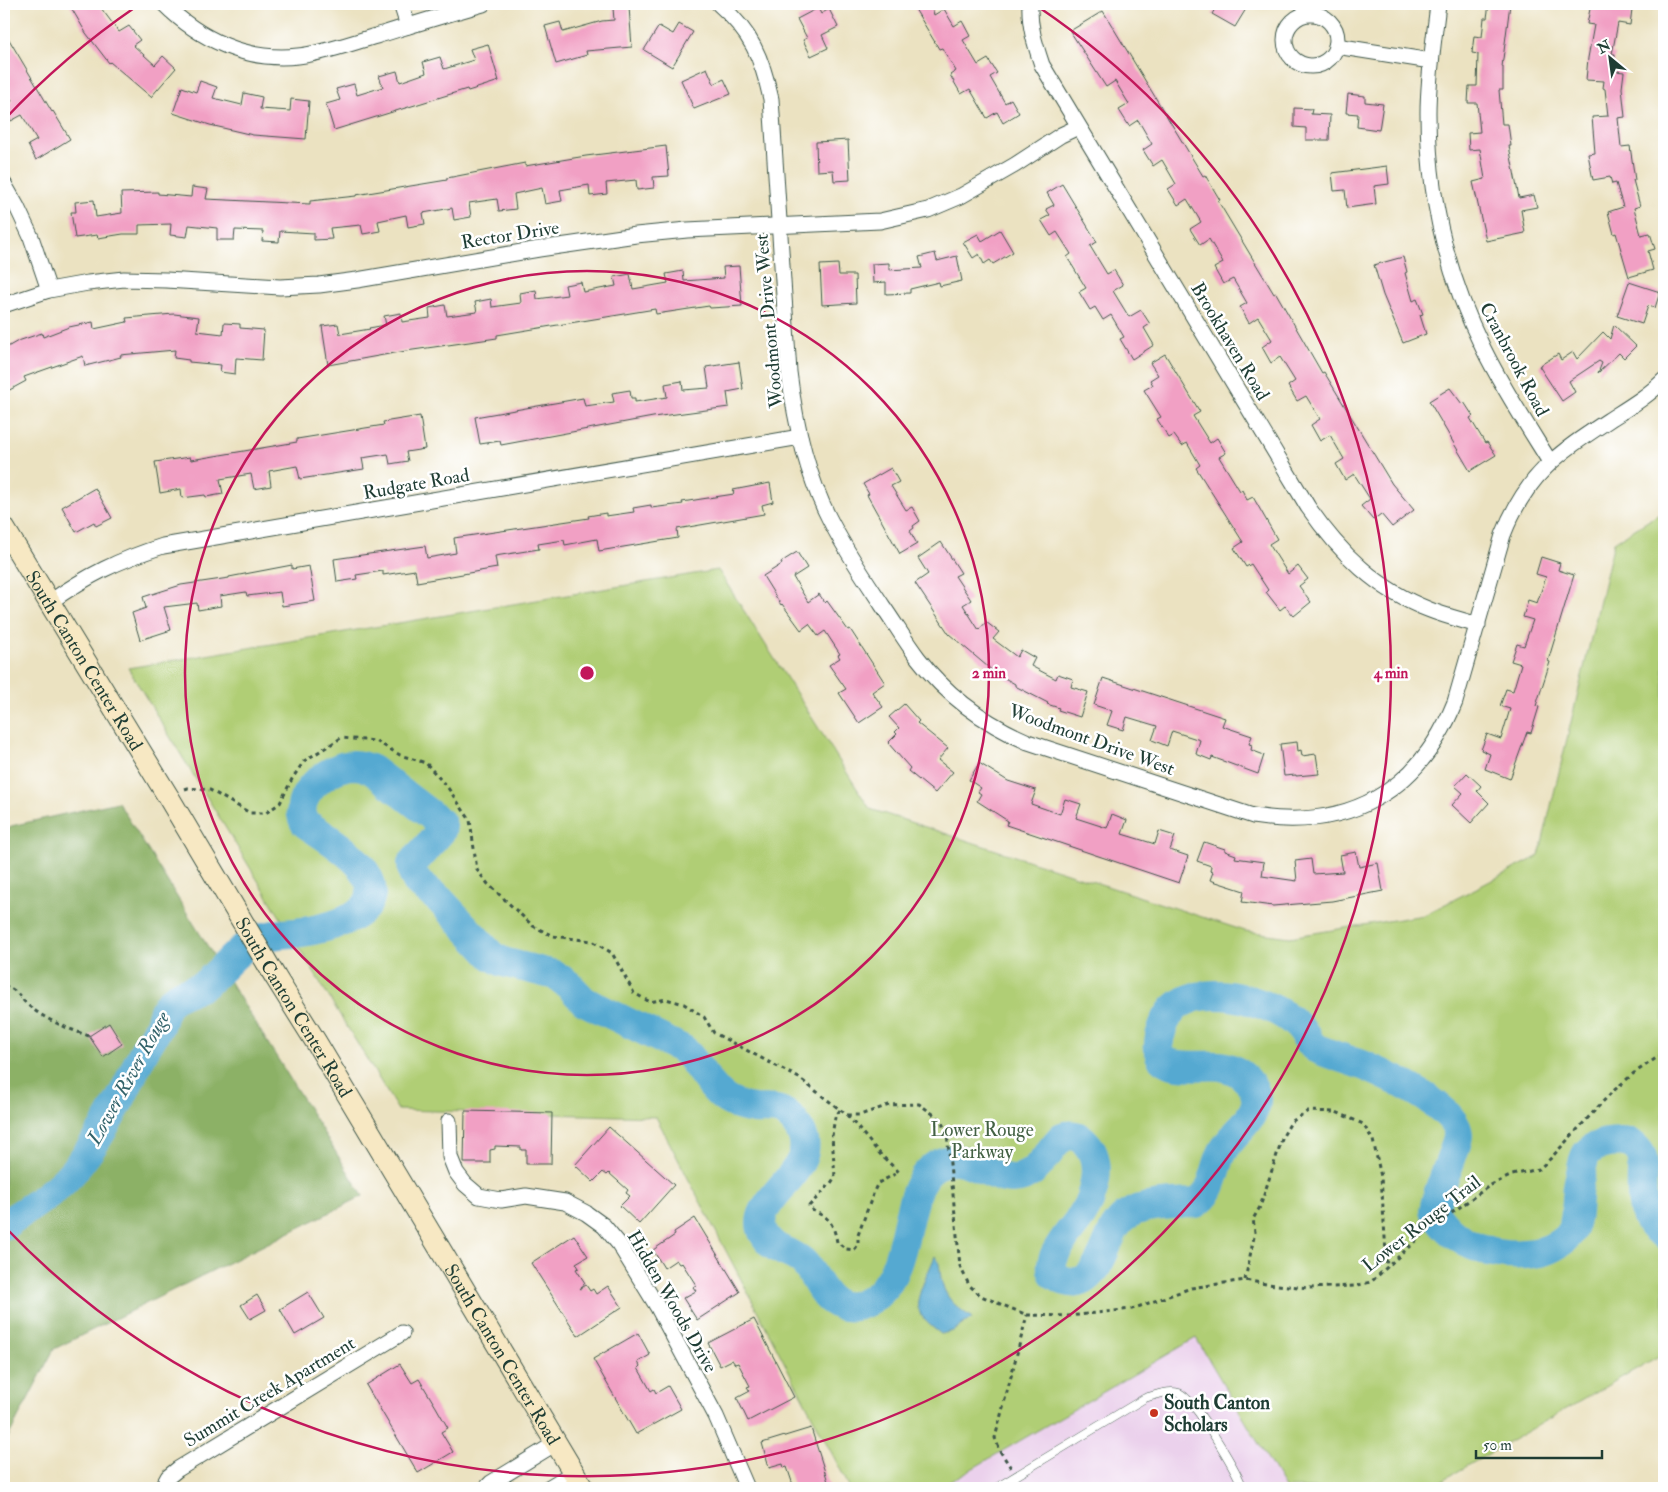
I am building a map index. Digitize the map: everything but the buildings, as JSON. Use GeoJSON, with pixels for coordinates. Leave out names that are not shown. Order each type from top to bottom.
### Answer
{"type":"FeatureCollection","features":[{"type":"Feature","properties":{"kind":"main road","name":"South Canton Center Road"},"geometry":{"type":"LineString","coordinates":[[4,528],[169,798],[578,1481]]}},
{"type":"Feature","properties":{"kind":"street"},"geometry":{"type":"LineString","coordinates":[[164,4],[186,24],[206,37],[253,54],[281,57],[320,52],[483,4]]}},
{"type":"Feature","properties":{"kind":"street"},"geometry":{"type":"LineString","coordinates":[[401,4],[408,26]]}},
{"type":"Feature","properties":{"kind":"street","name":"Woodmont Drive West"},"geometry":{"type":"LineString","coordinates":[[719,4],[749,37],[765,72],[771,98],[789,372],[800,437],[818,494],[844,546],[917,657],[934,678],[955,698],[990,723],[1028,742],[1253,816],[1276,820],[1294,820],[1335,815],[1352,810],[1373,800],[1402,780],[1427,754],[1446,724],[1455,702],[1503,535],[1511,514],[1527,488],[1550,462],[1642,399],[1664,380]]}},
{"type":"Feature","properties":{"kind":"street","name":"Cranbrook Road"},"geometry":{"type":"LineString","coordinates":[[1438,4],[1431,61],[1428,112],[1430,163],[1437,213],[1449,263],[1462,301],[1482,347],[1550,462]]}},
{"type":"Feature","properties":{"kind":"street","name":"Brookhaven Road"},"geometry":{"type":"LineString","coordinates":[[1028,5],[1033,40],[1042,65],[1308,507],[1327,534],[1357,565],[1391,591],[1430,610],[1478,625]]}},
{"type":"Feature","properties":{"kind":"street"},"geometry":{"type":"LineString","coordinates":[[1336,46],[1431,61]]}},
{"type":"Feature","properties":{"kind":"street","name":"Rector Drive"},"geometry":{"type":"LineString","coordinates":[[4,306],[48,290],[124,279],[280,287],[319,285],[636,235],[687,230],[880,221],[928,210],[961,196],[1061,135],[1078,127]]}},
{"type":"Feature","properties":{"kind":"street"},"geometry":{"type":"LineString","coordinates":[[4,184],[17,206],[31,237],[48,290]]}},
{"type":"Feature","properties":{"kind":"street","name":"Rudgate Road"},"geometry":{"type":"LineString","coordinates":[[50,602],[69,588],[102,569],[131,556],[163,546],[800,437]]}},
{"type":"Feature","properties":{"kind":"street","name":"Hidden Woods Drive"},"geometry":{"type":"LineString","coordinates":[[449,1121],[450,1157],[456,1172],[465,1184],[479,1196],[501,1200],[526,1196],[565,1202],[582,1210],[598,1222],[619,1244],[657,1306],[716,1416],[747,1488]]}},
{"type":"Feature","properties":{"kind":"street","name":"Summit Creek Apartment"},"geometry":{"type":"LineString","coordinates":[[162,1488],[168,1477],[178,1469],[402,1333]]}},
{"type":"Feature","properties":{"kind":"street"},"geometry":{"type":"LineString","coordinates":[[486,1488],[491,1483],[556,1443]]}},
{"type":"Feature","properties":{"kind":"street"},"geometry":{"type":"LineString","coordinates":[[548,1488],[578,1481]]}},
{"type":"Feature","properties":{"kind":"lane"},"geometry":{"type":"LineString","coordinates":[[996,1488],[1145,1398],[1164,1392],[1179,1393],[1192,1403],[1236,1471],[1243,1488]]}},
{"type":"Feature","properties":{"kind":"path"},"geometry":{"type":"LineString","coordinates":[[169,798],[188,788],[210,790],[250,813],[266,813],[280,803],[304,761],[341,738],[376,741],[400,755],[426,763],[448,788],[470,820],[478,870],[488,884],[533,926],[553,936],[592,941],[612,953],[634,994],[650,1002],[666,999],[684,1004],[704,1017],[714,1033],[799,1078],[840,1110],[846,1115],[881,1156],[899,1172],[878,1183],[858,1235],[858,1245],[854,1250],[846,1249],[837,1242],[830,1222],[824,1216],[812,1212],[809,1206],[832,1183],[835,1177],[832,1136],[835,1117],[840,1110]]}},
{"type":"Feature","properties":{"kind":"path"},"geometry":{"type":"LineString","coordinates":[[4,986],[18,993],[29,1006],[54,1022],[89,1036]]}},
{"type":"Feature","properties":{"kind":"path","name":"Lower Rouge Trail"},"geometry":{"type":"LineString","coordinates":[[846,1115],[860,1115],[889,1105],[919,1104],[940,1118],[947,1133],[960,1266],[969,1285],[981,1296],[1027,1315],[1069,1316],[1132,1309],[1191,1288],[1245,1280],[1309,1288],[1354,1286],[1371,1282],[1424,1233],[1489,1186],[1512,1175],[1539,1169],[1611,1093],[1634,1072],[1664,1053]]}},
{"type":"Feature","properties":{"kind":"path"},"geometry":{"type":"LineString","coordinates":[[1245,1280],[1255,1232],[1253,1219],[1260,1208],[1283,1136],[1291,1122],[1308,1111],[1336,1112],[1363,1124],[1373,1140],[1381,1177],[1387,1268]]}},
{"type":"Feature","properties":{"kind":"path"},"geometry":{"type":"LineString","coordinates":[[1016,1477],[994,1438],[1027,1315]]}},
{"type":"Feature","properties":{"kind":"shaded area","name":"South Canton Scholars"},"geometry":{"type":"Polygon","coordinates":[[[1196,1338],[1285,1488],[939,1488],[1196,1338]]]}},
{"type":"Feature","properties":{"kind":"green space","name":"Lower Rouge Parkway"},"geometry":{"type":"Polygon","coordinates":[[[1664,511],[1664,1353],[1429,1488],[1285,1488],[1196,1338],[939,1488],[850,1488],[656,1117],[398,1110],[128,668],[718,570],[870,809],[1245,931],[1290,937],[1424,915],[1539,856],[1614,542],[1664,511]]]}},
{"type":"Feature","properties":{"kind":"green space"},"geometry":{"type":"Polygon","coordinates":[[[118,802],[363,1196],[54,1349],[4,1445],[4,835],[11,826],[118,802]]]}},
{"type":"Feature","properties":{"kind":"water"},"geometry":{"type":"Polygon","coordinates":[[[935,1256],[939,1263],[945,1292],[955,1305],[972,1318],[953,1331],[941,1334],[924,1319],[918,1308],[921,1290],[935,1256]]]}},
{"type":"Feature","properties":{"kind":"waterway","name":"Lower River Rouge"},"geometry":{"type":"LineString","coordinates":[[4,1225],[51,1193],[81,1162],[116,1106],[159,1026],[165,1009],[172,1000],[206,983],[240,951],[256,940],[274,935],[331,926],[351,918],[366,906],[370,898],[371,886],[367,875],[349,854],[305,823],[302,813],[307,793],[314,785],[333,771],[353,765],[363,766],[372,770],[441,823],[441,831],[412,864],[413,874],[418,883],[440,900],[492,956],[503,962],[555,975],[569,985],[584,1001],[684,1050],[717,1092],[729,1101],[751,1109],[780,1111],[793,1121],[799,1129],[804,1144],[802,1158],[795,1171],[765,1209],[761,1221],[764,1234],[773,1245],[803,1262],[827,1297],[837,1304],[843,1306],[861,1304],[872,1299],[885,1286],[897,1263],[918,1188],[928,1172],[941,1163],[954,1160],[965,1162],[1000,1177],[1011,1179],[1023,1177],[1034,1170],[1062,1137],[1075,1136],[1084,1140],[1095,1160],[1096,1169],[1093,1190],[1086,1209],[1062,1243],[1052,1263],[1052,1271],[1058,1278],[1070,1282],[1079,1282],[1087,1278],[1093,1271],[1099,1263],[1115,1228],[1127,1215],[1143,1208],[1196,1203],[1206,1195],[1212,1184],[1223,1150],[1248,1120],[1256,1105],[1256,1095],[1249,1083],[1236,1071],[1221,1066],[1188,1066],[1171,1063],[1164,1060],[1160,1055],[1159,1046],[1160,1035],[1166,1019],[1180,1004],[1195,997],[1213,995],[1250,1000],[1284,1015],[1296,1024],[1315,1048],[1389,1077],[1420,1094],[1447,1114],[1455,1124],[1458,1137],[1434,1211],[1443,1224],[1467,1242],[1480,1248],[1510,1254],[1540,1252],[1558,1244],[1569,1235],[1573,1226],[1576,1215],[1578,1186],[1587,1153],[1602,1144],[1613,1142],[1630,1143],[1641,1155],[1643,1161],[1642,1200],[1646,1216],[1650,1223],[1664,1234]]}},
{"type":"Feature","properties":{"kind":"place","name":"South Canton Scholars"},"geometry":{"type":"Point","coordinates":[1154,1413]}}]}
